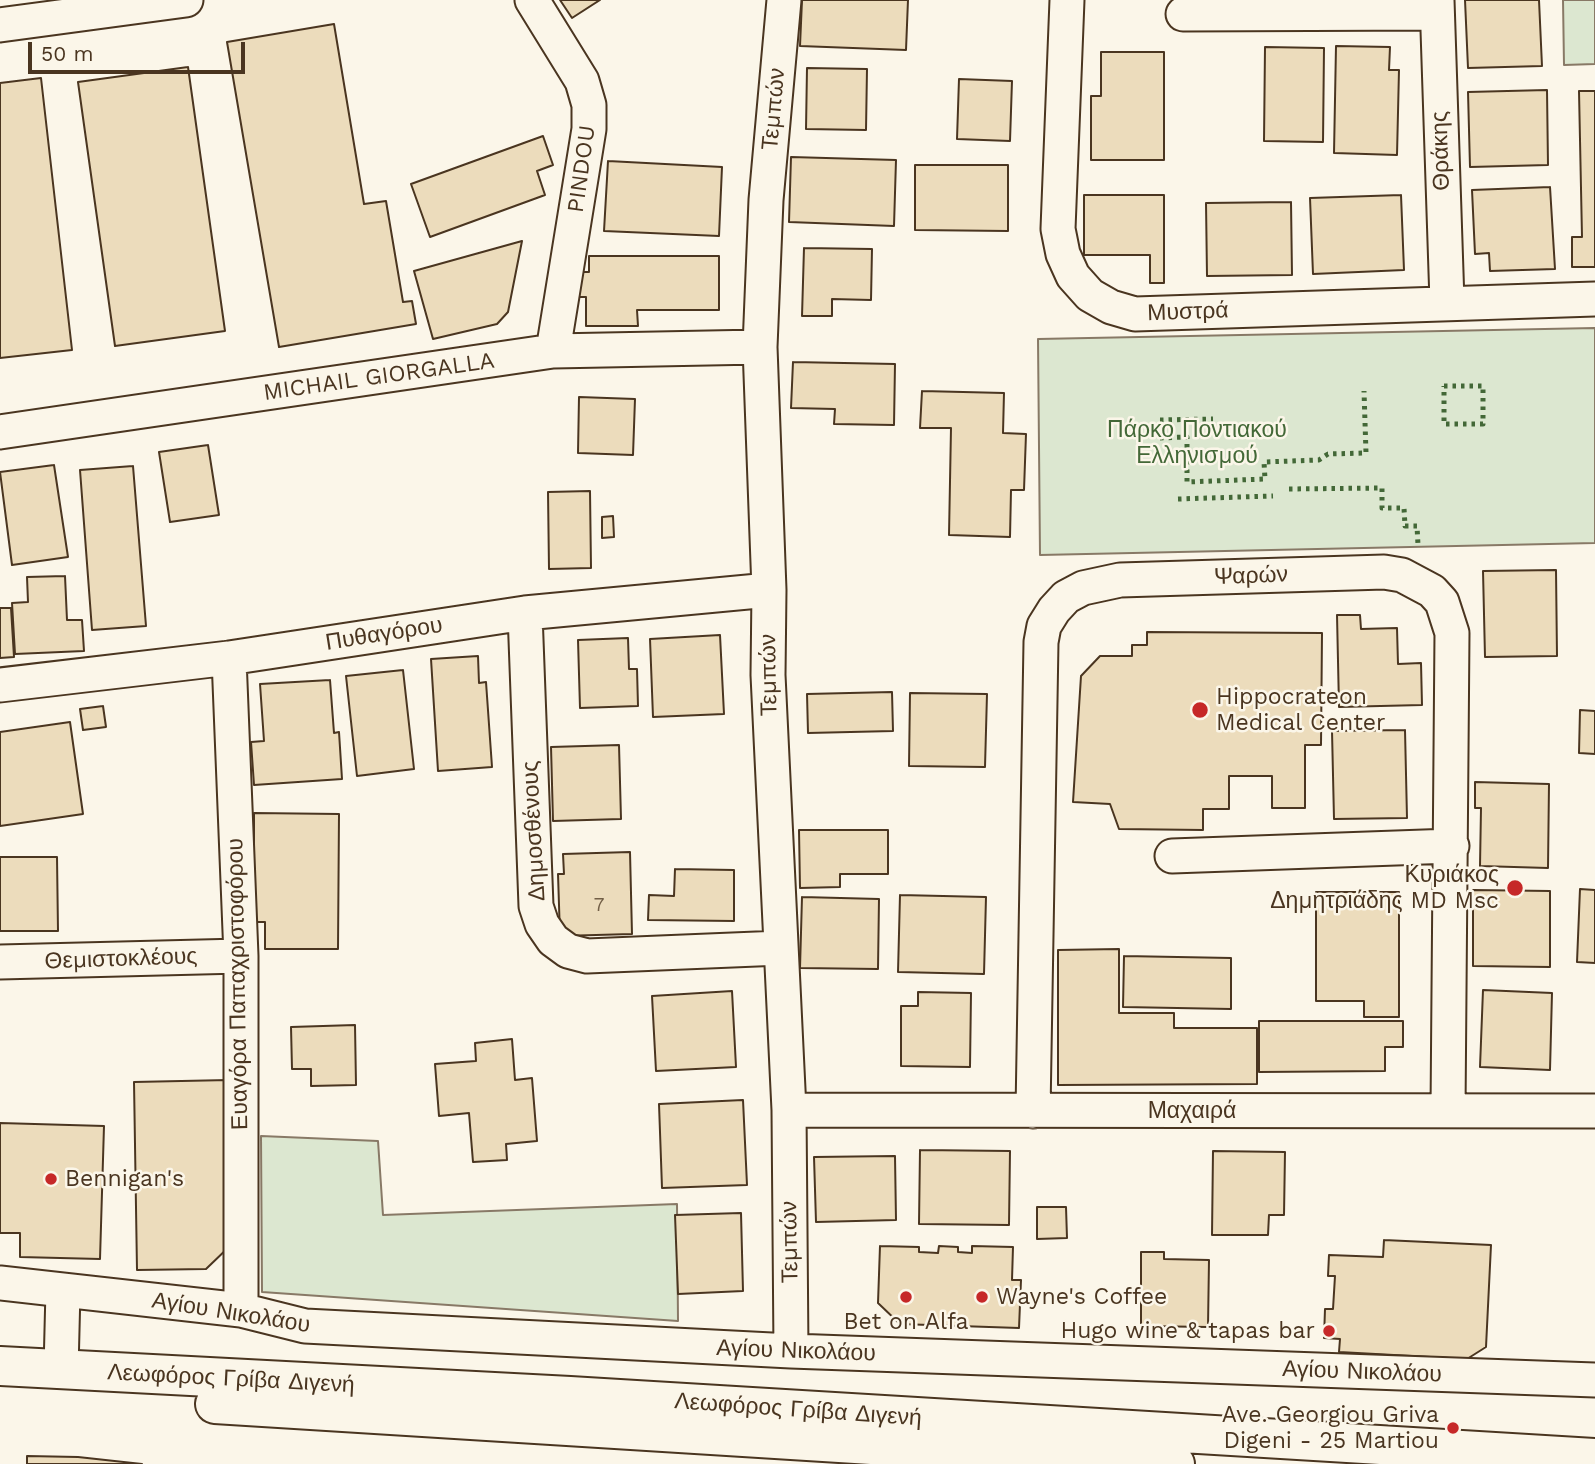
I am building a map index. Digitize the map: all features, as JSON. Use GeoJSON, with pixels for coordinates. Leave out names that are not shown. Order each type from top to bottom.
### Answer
{"type":"FeatureCollection","features":[{"type":"Feature","properties":{"kind":"main road","name":"Λεωφόρος Γρίβα Διγενή"},"geometry":{"type":"LineString","coordinates":[[0,1366],[570,1396],[1595,1458]]}},
{"type":"Feature","properties":{"kind":"main road","name":"Λεωφόρος Γρίβα Διγενή"},"geometry":{"type":"LineString","coordinates":[[0,1391],[1175,1464]]}},
{"type":"Feature","properties":{"kind":"street"},"geometry":{"type":"LineString","coordinates":[[0,25],[186,0]]}},
{"type":"Feature","properties":{"kind":"street","name":"PINDOU"},"geometry":{"type":"LineString","coordinates":[[532,0],[582,80],[589,105],[589,129],[553,351]]}},
{"type":"Feature","properties":{"kind":"street","name":"Τεμπών"},"geometry":{"type":"LineString","coordinates":[[785,0],[766,200],[761,347],[769,590],[768,675],[789,1110],[791,1352]]}},
{"type":"Feature","properties":{"kind":"street","name":"Μυστρά"},"geometry":{"type":"LineString","coordinates":[[1067,0],[1058,229],[1063,254],[1073,276],[1090,295],[1111,307],[1135,314],[1595,299]]}},
{"type":"Feature","properties":{"kind":"street"},"geometry":{"type":"LineString","coordinates":[[1183,14],[1437,7]]}},
{"type":"Feature","properties":{"kind":"street","name":"Θράκης"},"geometry":{"type":"LineString","coordinates":[[1437,7],[1447,302]]}},
{"type":"Feature","properties":{"kind":"street","name":"MICHAIL GIORGALLA"},"geometry":{"type":"LineString","coordinates":[[0,432],[553,351],[761,347]]}},
{"type":"Feature","properties":{"kind":"street","name":"Ψαρών"},"geometry":{"type":"LineString","coordinates":[[1032,1111],[1041,642],[1044,626],[1054,610],[1066,597],[1083,588],[1120,580],[1384,572],[1402,575],[1432,591],[1442,603],[1450,625],[1453,647],[1448,1110]]}},
{"type":"Feature","properties":{"kind":"street","name":"Πυθαγόρου"},"geometry":{"type":"LineString","coordinates":[[0,685],[229,658],[525,612],[769,590]]}},
{"type":"Feature","properties":{"kind":"street","name":"Δημοσθένους"},"geometry":{"type":"LineString","coordinates":[[525,612],[536,906],[542,924],[553,940],[568,951],[587,956],[781,948]]}},
{"type":"Feature","properties":{"kind":"street","name":"Ευαγόρα Παπαχριστοφόρου"},"geometry":{"type":"LineString","coordinates":[[229,658],[241,956],[241,1310]]}},
{"type":"Feature","properties":{"kind":"street"},"geometry":{"type":"LineString","coordinates":[[1172,856],[1452,846]]}},
{"type":"Feature","properties":{"kind":"street","name":"Θεμιστοκλέους"},"geometry":{"type":"LineString","coordinates":[[0,962],[241,956]]}},
{"type":"Feature","properties":{"kind":"street","name":"Μαχαιρά"},"geometry":{"type":"LineString","coordinates":[[789,1110],[1595,1111]]}},
{"type":"Feature","properties":{"kind":"street","name":"Αγίου Νικολάου"},"geometry":{"type":"LineString","coordinates":[[0,1283],[241,1310],[305,1326],[791,1352],[1595,1380]]}},
{"type":"Feature","properties":{"kind":"street"},"geometry":{"type":"LineString","coordinates":[[61,1370],[63,1290]]}},
{"type":"Feature","properties":{"kind":"green space"},"geometry":{"type":"Polygon","coordinates":[[[1563,0],[1595,0],[1595,64],[1564,65],[1563,0]]]}},
{"type":"Feature","properties":{"kind":"green space","name":"Πάρκο Ποντιακού Ελληνισμού"},"geometry":{"type":"Polygon","coordinates":[[[1595,328],[1595,543],[1040,555],[1038,339],[1595,328]]]}},
{"type":"Feature","properties":{"kind":"green space"},"geometry":{"type":"Polygon","coordinates":[[[261,1136],[378,1141],[383,1215],[677,1204],[678,1321],[262,1292],[261,1136]]]}},
{"type":"Feature","properties":{"kind":"building"},"geometry":{"type":"Polygon","coordinates":[[[560,0],[600,0],[572,18],[560,0]]]}},
{"type":"Feature","properties":{"kind":"building"},"geometry":{"type":"Polygon","coordinates":[[[802,0],[908,0],[906,50],[800,46],[802,0]]]}},
{"type":"Feature","properties":{"kind":"building"},"geometry":{"type":"Polygon","coordinates":[[[1465,0],[1539,0],[1542,66],[1468,68],[1465,0]]]}},
{"type":"Feature","properties":{"kind":"building"},"geometry":{"type":"Polygon","coordinates":[[[334,24],[364,204],[386,201],[403,302],[412,301],[416,324],[279,347],[227,42],[334,24]]]}},
{"type":"Feature","properties":{"kind":"building"},"geometry":{"type":"Polygon","coordinates":[[[1336,46],[1390,47],[1389,70],[1399,70],[1397,155],[1334,153],[1336,46]]]}},
{"type":"Feature","properties":{"kind":"building"},"geometry":{"type":"Polygon","coordinates":[[[1265,47],[1324,48],[1323,142],[1264,141],[1265,47]]]}},
{"type":"Feature","properties":{"kind":"building"},"geometry":{"type":"Polygon","coordinates":[[[1101,52],[1164,52],[1164,160],[1091,160],[1091,96],[1101,96],[1101,52]]]}},
{"type":"Feature","properties":{"kind":"building"},"geometry":{"type":"Polygon","coordinates":[[[188,67],[225,331],[115,346],[78,82],[188,67]]]}},
{"type":"Feature","properties":{"kind":"building"},"geometry":{"type":"Polygon","coordinates":[[[807,68],[867,69],[866,130],[806,129],[807,68]]]}},
{"type":"Feature","properties":{"kind":"building"},"geometry":{"type":"Polygon","coordinates":[[[41,78],[72,350],[0,358],[0,83],[41,78]]]}},
{"type":"Feature","properties":{"kind":"building"},"geometry":{"type":"Polygon","coordinates":[[[959,79],[1012,81],[1010,141],[957,139],[959,79]]]}},
{"type":"Feature","properties":{"kind":"building"},"geometry":{"type":"Polygon","coordinates":[[[1547,90],[1548,165],[1470,167],[1468,92],[1547,90]]]}},
{"type":"Feature","properties":{"kind":"building"},"geometry":{"type":"Polygon","coordinates":[[[1579,91],[1595,91],[1595,267],[1572,267],[1572,237],[1582,237],[1579,91]]]}},
{"type":"Feature","properties":{"kind":"building"},"geometry":{"type":"Polygon","coordinates":[[[543,136],[553,165],[537,171],[545,195],[430,237],[411,184],[543,136]]]}},
{"type":"Feature","properties":{"kind":"building"},"geometry":{"type":"Polygon","coordinates":[[[791,157],[896,160],[894,226],[789,222],[791,157]]]}},
{"type":"Feature","properties":{"kind":"building"},"geometry":{"type":"Polygon","coordinates":[[[608,161],[722,167],[719,236],[604,231],[608,161]]]}},
{"type":"Feature","properties":{"kind":"building"},"geometry":{"type":"Polygon","coordinates":[[[915,165],[1008,165],[1008,231],[915,230],[915,165]]]}},
{"type":"Feature","properties":{"kind":"building"},"geometry":{"type":"Polygon","coordinates":[[[1550,187],[1555,269],[1490,271],[1489,253],[1475,254],[1472,190],[1550,187]]]}},
{"type":"Feature","properties":{"kind":"building"},"geometry":{"type":"Polygon","coordinates":[[[1084,195],[1164,195],[1164,283],[1150,283],[1150,255],[1084,255],[1084,195]]]}},
{"type":"Feature","properties":{"kind":"building"},"geometry":{"type":"Polygon","coordinates":[[[1401,195],[1404,270],[1313,274],[1310,198],[1401,195]]]}},
{"type":"Feature","properties":{"kind":"building"},"geometry":{"type":"Polygon","coordinates":[[[1291,202],[1292,275],[1207,276],[1206,203],[1291,202]]]}},
{"type":"Feature","properties":{"kind":"building"},"geometry":{"type":"Polygon","coordinates":[[[522,241],[508,312],[497,324],[433,339],[414,271],[522,241]]]}},
{"type":"Feature","properties":{"kind":"building"},"geometry":{"type":"Polygon","coordinates":[[[804,248],[872,249],[871,300],[832,299],[832,316],[802,316],[804,248]]]}},
{"type":"Feature","properties":{"kind":"building"},"geometry":{"type":"Polygon","coordinates":[[[589,256],[719,256],[719,310],[637,310],[638,326],[586,326],[586,297],[574,297],[574,272],[589,272],[589,256]]]}},
{"type":"Feature","properties":{"kind":"building"},"geometry":{"type":"Polygon","coordinates":[[[793,362],[895,364],[894,425],[834,424],[835,409],[791,408],[793,362]]]}},
{"type":"Feature","properties":{"kind":"building"},"geometry":{"type":"Polygon","coordinates":[[[922,391],[1004,393],[1003,433],[1026,434],[1024,490],[1011,490],[1010,537],[949,535],[951,428],[920,428],[922,391]]]}},
{"type":"Feature","properties":{"kind":"building"},"geometry":{"type":"Polygon","coordinates":[[[579,397],[635,399],[633,455],[578,453],[579,397]]]}},
{"type":"Feature","properties":{"kind":"building"},"geometry":{"type":"Polygon","coordinates":[[[208,445],[219,515],[170,522],[159,452],[208,445]]]}},
{"type":"Feature","properties":{"kind":"building"},"geometry":{"type":"Polygon","coordinates":[[[54,465],[68,557],[12,565],[0,472],[54,465]]]}},
{"type":"Feature","properties":{"kind":"building"},"geometry":{"type":"Polygon","coordinates":[[[133,466],[146,626],[92,630],[80,470],[133,466]]]}},
{"type":"Feature","properties":{"kind":"building"},"geometry":{"type":"Polygon","coordinates":[[[590,491],[591,568],[549,569],[548,492],[590,491]]]}},
{"type":"Feature","properties":{"kind":"building"},"geometry":{"type":"Polygon","coordinates":[[[613,516],[614,537],[602,538],[602,517],[613,516]]]}},
{"type":"Feature","properties":{"kind":"building"},"geometry":{"type":"Polygon","coordinates":[[[1556,570],[1557,656],[1485,657],[1483,571],[1556,570]]]}},
{"type":"Feature","properties":{"kind":"building"},"geometry":{"type":"Polygon","coordinates":[[[65,576],[67,620],[82,620],[84,651],[15,654],[12,603],[28,602],[27,577],[65,576]]]}},
{"type":"Feature","properties":{"kind":"building"},"geometry":{"type":"Polygon","coordinates":[[[0,608],[11,608],[14,657],[0,658],[0,608]]]}},
{"type":"Feature","properties":{"kind":"building"},"geometry":{"type":"Polygon","coordinates":[[[1337,615],[1360,615],[1361,629],[1397,628],[1398,664],[1421,663],[1422,705],[1339,707],[1337,615]]]}},
{"type":"Feature","properties":{"kind":"building","name":"Hippocrateon Medical Center"},"geometry":{"type":"Polygon","coordinates":[[[1147,632],[1322,633],[1321,745],[1305,745],[1305,808],[1272,808],[1272,776],[1229,776],[1229,809],[1203,809],[1203,830],[1119,829],[1110,804],[1073,802],[1081,676],[1100,656],[1132,656],[1132,645],[1147,645],[1147,632]]]}},
{"type":"Feature","properties":{"kind":"building"},"geometry":{"type":"Polygon","coordinates":[[[720,635],[724,714],[653,717],[650,639],[720,635]]]}},
{"type":"Feature","properties":{"kind":"building"},"geometry":{"type":"Polygon","coordinates":[[[628,638],[629,669],[637,669],[638,706],[580,708],[578,640],[628,638]]]}},
{"type":"Feature","properties":{"kind":"building"},"geometry":{"type":"Polygon","coordinates":[[[478,656],[479,683],[486,682],[492,767],[438,771],[431,659],[478,656]]]}},
{"type":"Feature","properties":{"kind":"building"},"geometry":{"type":"Polygon","coordinates":[[[403,670],[414,769],[357,776],[346,676],[403,670]]]}},
{"type":"Feature","properties":{"kind":"building"},"geometry":{"type":"Polygon","coordinates":[[[330,680],[334,733],[339,732],[342,779],[254,785],[251,742],[264,741],[260,684],[330,680]]]}},
{"type":"Feature","properties":{"kind":"building"},"geometry":{"type":"Polygon","coordinates":[[[892,692],[893,731],[808,733],[807,694],[892,692]]]}},
{"type":"Feature","properties":{"kind":"building"},"geometry":{"type":"Polygon","coordinates":[[[910,693],[987,694],[985,767],[909,766],[910,693]]]}},
{"type":"Feature","properties":{"kind":"building"},"geometry":{"type":"Polygon","coordinates":[[[103,706],[106,727],[83,730],[80,709],[103,706]]]}},
{"type":"Feature","properties":{"kind":"building"},"geometry":{"type":"Polygon","coordinates":[[[1580,710],[1595,711],[1595,754],[1579,753],[1580,710]]]}},
{"type":"Feature","properties":{"kind":"building"},"geometry":{"type":"Polygon","coordinates":[[[70,722],[83,814],[0,826],[0,732],[70,722]]]}},
{"type":"Feature","properties":{"kind":"building"},"geometry":{"type":"Polygon","coordinates":[[[1405,730],[1407,818],[1334,819],[1332,731],[1405,730]]]}},
{"type":"Feature","properties":{"kind":"building"},"geometry":{"type":"Polygon","coordinates":[[[619,745],[621,819],[553,821],[551,747],[619,745]]]}},
{"type":"Feature","properties":{"kind":"building"},"geometry":{"type":"Polygon","coordinates":[[[1475,782],[1549,784],[1548,868],[1480,866],[1481,808],[1475,808],[1475,782]]]}},
{"type":"Feature","properties":{"kind":"building"},"geometry":{"type":"Polygon","coordinates":[[[254,813],[339,814],[338,949],[265,949],[265,922],[254,922],[254,813]]]}},
{"type":"Feature","properties":{"kind":"building"},"geometry":{"type":"Polygon","coordinates":[[[799,830],[888,830],[888,874],[840,874],[840,887],[800,888],[799,830]]]}},
{"type":"Feature","properties":{"kind":"building"},"geometry":{"type":"Polygon","coordinates":[[[630,852],[632,934],[560,936],[558,874],[564,874],[563,854],[630,852]]]}},
{"type":"Feature","properties":{"kind":"building"},"geometry":{"type":"Polygon","coordinates":[[[0,857],[57,857],[58,931],[0,931],[0,857]]]}},
{"type":"Feature","properties":{"kind":"building"},"geometry":{"type":"Polygon","coordinates":[[[675,869],[734,870],[734,921],[648,920],[649,895],[674,896],[675,869]]]}},
{"type":"Feature","properties":{"kind":"building"},"geometry":{"type":"Polygon","coordinates":[[[1580,889],[1595,890],[1595,963],[1577,962],[1580,889]]]}},
{"type":"Feature","properties":{"kind":"building"},"geometry":{"type":"Polygon","coordinates":[[[1473,890],[1550,891],[1550,967],[1473,966],[1473,890]]]}},
{"type":"Feature","properties":{"kind":"building"},"geometry":{"type":"Polygon","coordinates":[[[1316,892],[1399,892],[1399,1017],[1364,1017],[1364,1001],[1316,1001],[1316,892]]]}},
{"type":"Feature","properties":{"kind":"building"},"geometry":{"type":"Polygon","coordinates":[[[900,895],[986,897],[984,974],[898,972],[900,895]]]}},
{"type":"Feature","properties":{"kind":"building"},"geometry":{"type":"Polygon","coordinates":[[[802,897],[879,899],[878,969],[800,968],[802,897]]]}},
{"type":"Feature","properties":{"kind":"building"},"geometry":{"type":"Polygon","coordinates":[[[1119,949],[1119,1013],[1174,1013],[1174,1028],[1257,1028],[1257,1084],[1058,1085],[1058,950],[1119,949]]]}},
{"type":"Feature","properties":{"kind":"building"},"geometry":{"type":"Polygon","coordinates":[[[1124,956],[1231,958],[1231,1009],[1123,1007],[1124,956]]]}},
{"type":"Feature","properties":{"kind":"building"},"geometry":{"type":"Polygon","coordinates":[[[1483,990],[1552,993],[1550,1070],[1480,1067],[1483,990]]]}},
{"type":"Feature","properties":{"kind":"building"},"geometry":{"type":"Polygon","coordinates":[[[732,991],[736,1067],[656,1071],[652,996],[732,991]]]}},
{"type":"Feature","properties":{"kind":"building"},"geometry":{"type":"Polygon","coordinates":[[[918,992],[971,993],[970,1067],[901,1066],[901,1006],[918,1006],[918,992]]]}},
{"type":"Feature","properties":{"kind":"building"},"geometry":{"type":"Polygon","coordinates":[[[1259,1021],[1403,1021],[1403,1047],[1385,1047],[1385,1071],[1259,1072],[1259,1021]]]}},
{"type":"Feature","properties":{"kind":"building"},"geometry":{"type":"Polygon","coordinates":[[[355,1025],[356,1085],[311,1086],[311,1069],[292,1069],[291,1027],[355,1025]]]}},
{"type":"Feature","properties":{"kind":"building"},"geometry":{"type":"Polygon","coordinates":[[[512,1039],[515,1080],[532,1078],[537,1141],[506,1144],[507,1160],[473,1162],[469,1113],[439,1116],[435,1064],[476,1061],[475,1043],[512,1039]]]}},
{"type":"Feature","properties":{"kind":"building"},"geometry":{"type":"Polygon","coordinates":[[[229,1080],[232,1244],[206,1269],[137,1270],[134,1082],[229,1080]]]}},
{"type":"Feature","properties":{"kind":"building"},"geometry":{"type":"Polygon","coordinates":[[[743,1100],[747,1185],[662,1188],[659,1104],[743,1100]]]}},
{"type":"Feature","properties":{"kind":"building","name":"Bennigan's"},"geometry":{"type":"Polygon","coordinates":[[[0,1123],[104,1126],[100,1259],[20,1257],[20,1233],[0,1233],[0,1123]]]}},
{"type":"Feature","properties":{"kind":"building"},"geometry":{"type":"Polygon","coordinates":[[[920,1150],[1010,1151],[1009,1225],[919,1224],[920,1150]]]}},
{"type":"Feature","properties":{"kind":"building"},"geometry":{"type":"Polygon","coordinates":[[[1213,1151],[1285,1152],[1284,1215],[1269,1215],[1268,1235],[1212,1235],[1213,1151]]]}},
{"type":"Feature","properties":{"kind":"building"},"geometry":{"type":"Polygon","coordinates":[[[895,1156],[896,1220],[816,1222],[814,1157],[895,1156]]]}},
{"type":"Feature","properties":{"kind":"building"},"geometry":{"type":"Polygon","coordinates":[[[1037,1207],[1066,1207],[1067,1238],[1037,1239],[1037,1207]]]}},
{"type":"Feature","properties":{"kind":"building"},"geometry":{"type":"Polygon","coordinates":[[[741,1213],[743,1291],[678,1294],[675,1215],[741,1213]]]}},
{"type":"Feature","properties":{"kind":"building"},"geometry":{"type":"Polygon","coordinates":[[[1384,1240],[1491,1245],[1486,1347],[1467,1359],[1339,1352],[1340,1339],[1324,1338],[1325,1309],[1333,1309],[1335,1276],[1328,1276],[1329,1255],[1383,1257],[1384,1240]]]}},
{"type":"Feature","properties":{"kind":"building"},"geometry":{"type":"Polygon","coordinates":[[[880,1246],[919,1247],[919,1252],[938,1253],[939,1246],[958,1247],[958,1252],[972,1253],[972,1246],[1013,1247],[1012,1280],[1021,1280],[1019,1328],[900,1324],[878,1303],[880,1246]]]}},
{"type":"Feature","properties":{"kind":"building"},"geometry":{"type":"Polygon","coordinates":[[[1141,1252],[1164,1252],[1164,1259],[1209,1260],[1208,1327],[1141,1326],[1141,1252]]]}},
{"type":"Feature","properties":{"kind":"building"},"geometry":{"type":"Polygon","coordinates":[[[27,1456],[78,1457],[142,1464],[27,1464],[27,1456]]]}},
{"type":"Feature","properties":{"kind":"hedge"},"geometry":{"type":"LineString","coordinates":[[1444,386],[1483,386],[1483,424],[1444,424],[1444,386]]}},
{"type":"Feature","properties":{"kind":"hedge"},"geometry":{"type":"LineString","coordinates":[[1160,438],[1187,437],[1187,482],[1265,479],[1264,462],[1319,460],[1328,454],[1366,453],[1364,391]]}},
{"type":"Feature","properties":{"kind":"hedge"},"geometry":{"type":"LineString","coordinates":[[1160,420],[1213,419]]}},
{"type":"Feature","properties":{"kind":"hedge"},"geometry":{"type":"LineString","coordinates":[[1289,489],[1382,488],[1382,508],[1404,508],[1405,526],[1417,526],[1418,545]]}},
{"type":"Feature","properties":{"kind":"hedge"},"geometry":{"type":"LineString","coordinates":[[1178,499],[1273,496]]}},
{"type":"Feature","properties":{"kind":"place","name":"Hippocrateon Medical Center"},"geometry":{"type":"Point","coordinates":[1200,710]}},
{"type":"Feature","properties":{"kind":"place","name":"Κυριάκος Δημητριάδης MD Msc"},"geometry":{"type":"Point","coordinates":[1515,888]}},
{"type":"Feature","properties":{"kind":"place","name":"Bennigan's"},"geometry":{"type":"Point","coordinates":[51,1179]}},
{"type":"Feature","properties":{"kind":"place","name":"Bet on Alfa"},"geometry":{"type":"Point","coordinates":[906,1297]}},
{"type":"Feature","properties":{"kind":"place","name":"Wayne's Coffee"},"geometry":{"type":"Point","coordinates":[982,1297]}},
{"type":"Feature","properties":{"kind":"place","name":"Hugo wine & tapas bar"},"geometry":{"type":"Point","coordinates":[1329,1331]}},
{"type":"Feature","properties":{"kind":"place","name":"Ave. Georgiou Griva Digeni - 25 Martiou"},"geometry":{"type":"Point","coordinates":[1453,1428]}}]}
